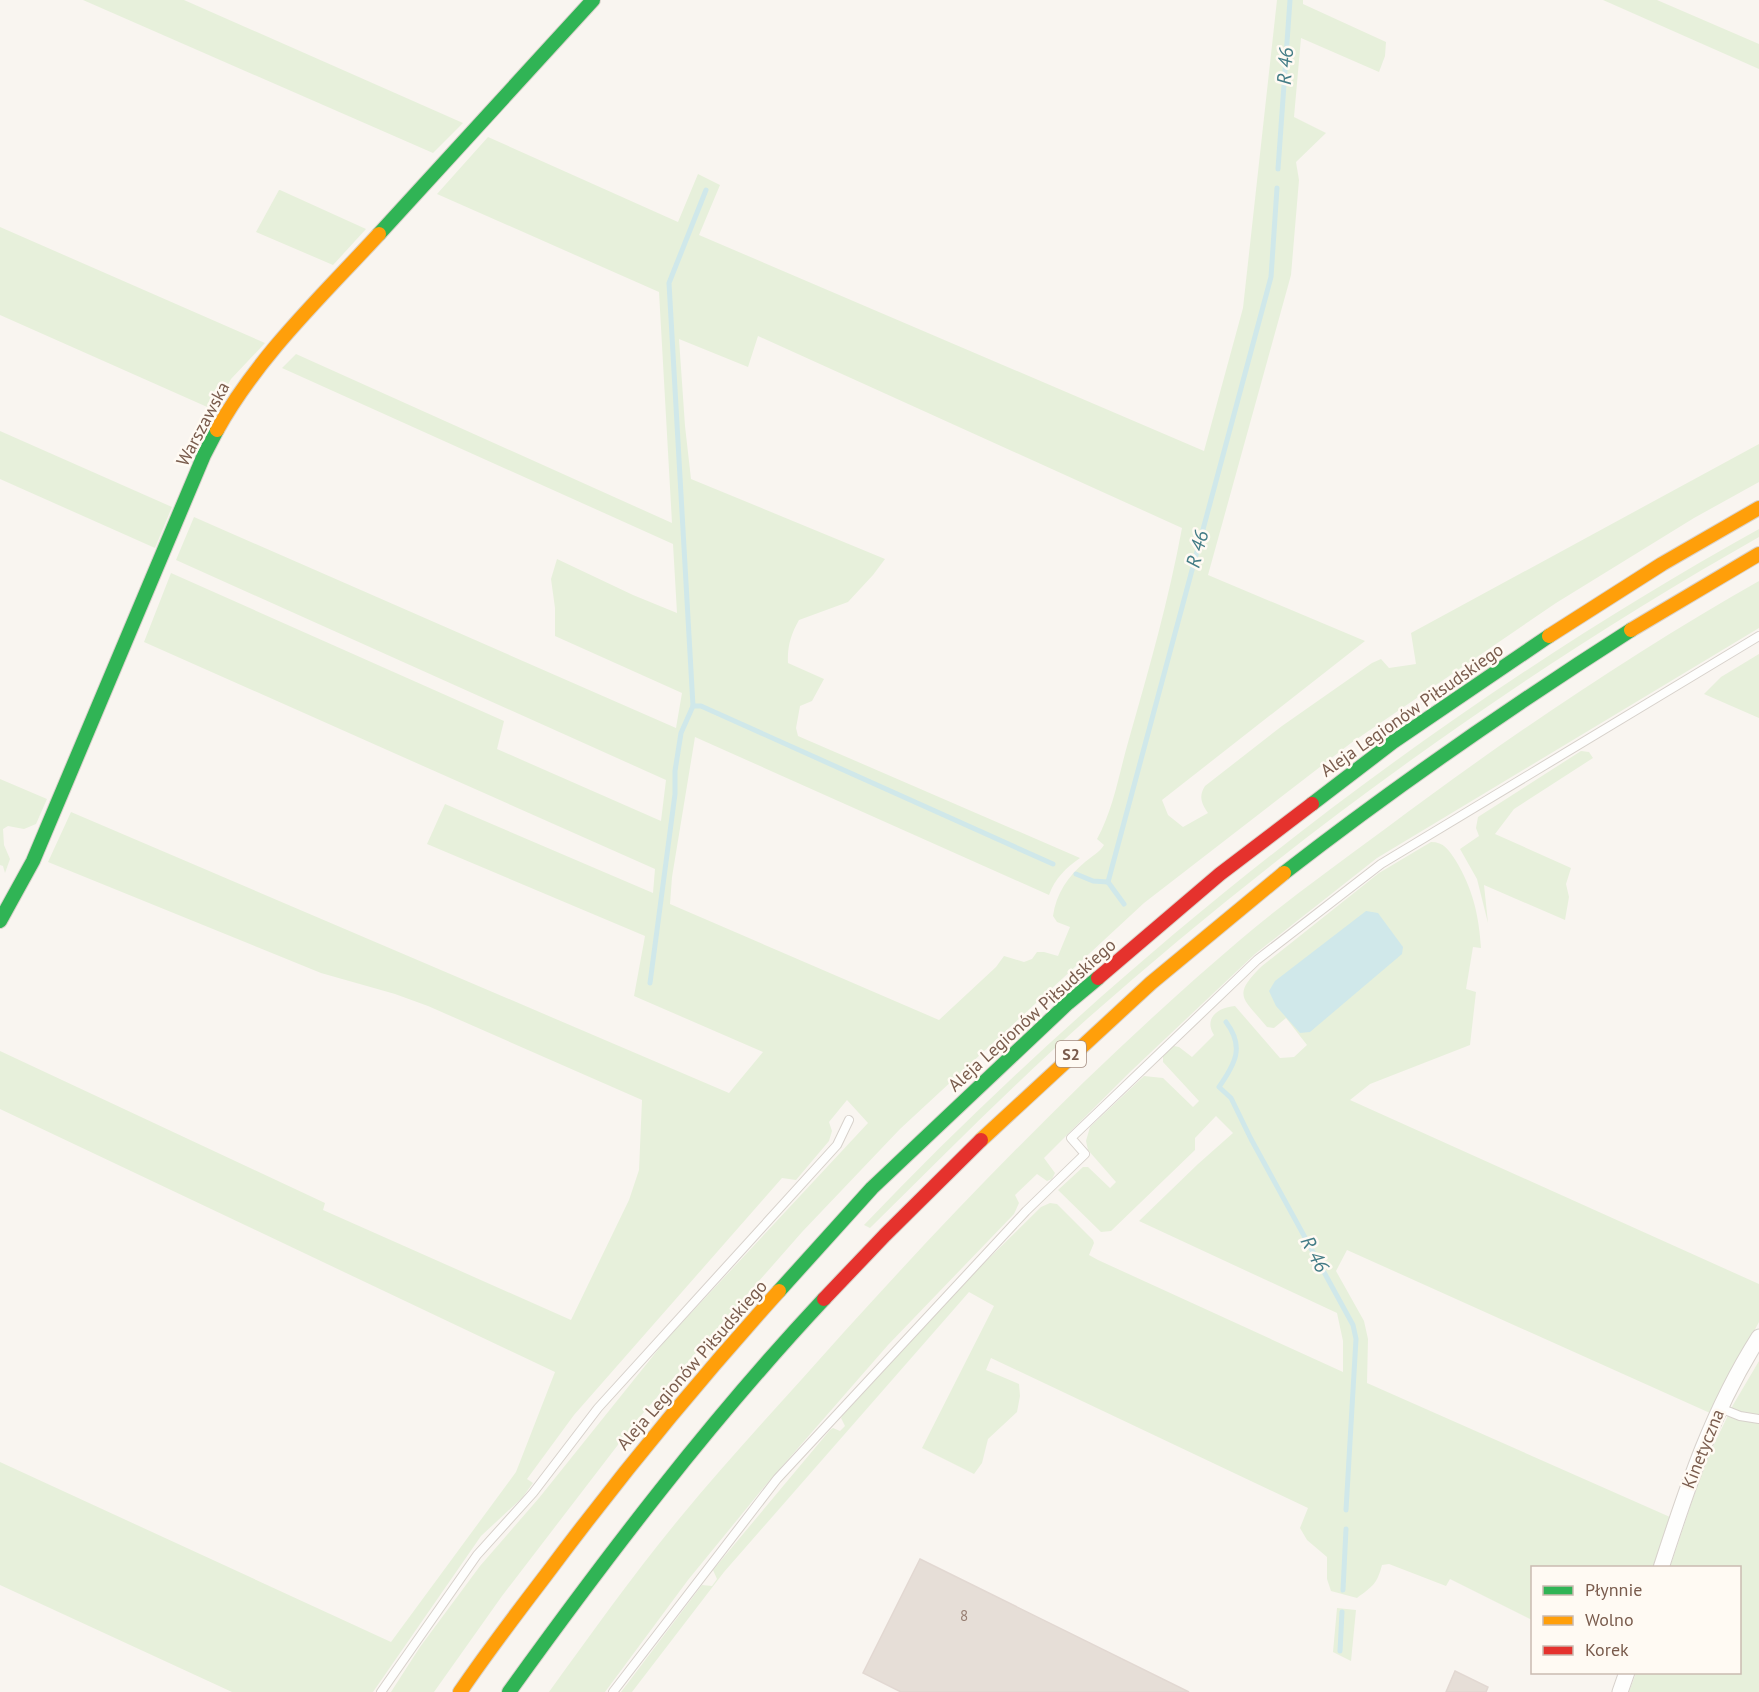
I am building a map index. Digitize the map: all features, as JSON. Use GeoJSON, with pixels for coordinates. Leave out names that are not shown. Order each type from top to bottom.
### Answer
{"type":"FeatureCollection","features":[{"type":"Feature","properties":{"kind":"main road","name":"Warszawska"},"geometry":{"type":"LineString","coordinates":[[0,921],[33,861],[204,455],[231,404],[252,374],[277,345],[592,0]]}},
{"type":"Feature","properties":{"kind":"main road","name":"Aleja Legionów Piłsudskiego"},"geometry":{"type":"LineString","coordinates":[[460,1692],[598,1505],[721,1355],[872,1188],[1068,1004],[1220,874],[1393,742],[1574,619],[1662,564],[1759,508]]}},
{"type":"Feature","properties":{"kind":"main road","name":"S2"},"geometry":{"type":"LineString","coordinates":[[509,1692],[575,1599],[650,1503],[729,1407],[816,1308],[901,1217],[1072,1054],[1230,917],[1309,854],[1393,792],[1568,671],[1659,613],[1759,554]]}},
{"type":"Feature","properties":{"kind":"street","name":"Kinetyczna"},"geometry":{"type":"LineString","coordinates":[[1662,1566],[1693,1471],[1738,1370],[1759,1337]]}},
{"type":"Feature","properties":{"kind":"street"},"geometry":{"type":"LineString","coordinates":[[1620,1692],[1626,1674]]}},
{"type":"Feature","properties":{"kind":"lane"},"geometry":{"type":"LineString","coordinates":[[613,1692],[777,1479],[1026,1211],[1085,1154],[1071,1138],[1257,960],[1381,864],[1759,636]]}},
{"type":"Feature","properties":{"kind":"lane"},"geometry":{"type":"LineString","coordinates":[[381,1692],[477,1555],[533,1493],[598,1407],[837,1145],[849,1120]]}},
{"type":"Feature","properties":{"kind":"lane"},"geometry":{"type":"LineString","coordinates":[[1720,1408],[1740,1416],[1759,1419]]}},
{"type":"Feature","properties":{"kind":"green space"},"geometry":{"type":"Polygon","coordinates":[[[83,0],[184,0],[463,123],[433,153],[83,0]]]}},
{"type":"Feature","properties":{"kind":"green space"},"geometry":{"type":"Polygon","coordinates":[[[1277,0],[1303,0],[1303,4],[1386,42],[1385,56],[1379,72],[1301,38],[1294,117],[1326,133],[1296,162],[1299,180],[1291,275],[1208,575],[1365,641],[1162,800],[1168,815],[1183,827],[1208,813],[1202,800],[1205,786],[1282,726],[1372,663],[1381,659],[1389,668],[1416,664],[1411,633],[1759,444],[1759,482],[1694,518],[1556,603],[1351,743],[1144,903],[900,1129],[802,1232],[637,1420],[502,1596],[434,1692],[391,1692],[420,1647],[480,1566],[539,1498],[665,1341],[868,1123],[847,1100],[829,1122],[832,1131],[829,1141],[796,1180],[782,1178],[574,1415],[527,1479],[533,1483],[522,1498],[481,1536],[373,1692],[232,1692],[0,1585],[0,1462],[391,1642],[516,1472],[555,1372],[0,1109],[0,1051],[325,1203],[323,1210],[571,1320],[629,1200],[639,1170],[642,1100],[428,1006],[321,973],[48,862],[71,812],[729,1093],[763,1052],[634,996],[645,936],[427,844],[445,804],[653,893],[655,869],[144,642],[171,573],[504,721],[497,749],[661,821],[666,780],[176,560],[194,517],[676,728],[682,693],[555,636],[555,608],[551,579],[557,559],[677,613],[673,544],[282,368],[296,354],[672,523],[659,292],[437,194],[488,137],[678,222],[698,174],[720,185],[699,235],[1204,451],[1243,308],[1277,0]],[[758,336],[748,367],[679,339],[691,479],[885,559],[848,602],[799,620],[796,625],[789,646],[788,663],[824,679],[812,701],[800,706],[796,728],[798,736],[1080,858],[1054,883],[1049,895],[695,737],[672,877],[670,904],[939,1020],[996,967],[1004,956],[1024,962],[1032,959],[1037,952],[1058,956],[1070,927],[1057,922],[1053,916],[1055,908],[1068,879],[1104,845],[1097,839],[1116,790],[1158,634],[1182,528],[758,336]]]}},
{"type":"Feature","properties":{"kind":"green space"},"geometry":{"type":"Polygon","coordinates":[[[1603,0],[1657,0],[1759,44],[1759,69],[1603,0]]]}},
{"type":"Feature","properties":{"kind":"green space"},"geometry":{"type":"Polygon","coordinates":[[[279,190],[366,229],[333,265],[256,232],[279,190]]]}},
{"type":"Feature","properties":{"kind":"green space"},"geometry":{"type":"Polygon","coordinates":[[[0,227],[265,343],[231,379],[214,410],[0,315],[0,227]]]}},
{"type":"Feature","properties":{"kind":"green space"},"geometry":{"type":"Polygon","coordinates":[[[0,431],[172,507],[155,548],[0,479],[0,431]]]}},
{"type":"Feature","properties":{"kind":"green space"},"geometry":{"type":"Polygon","coordinates":[[[1759,529],[1759,537],[1670,589],[1495,701],[1327,822],[1165,951],[1059,1044],[870,1228],[864,1225],[963,1125],[1067,1028],[1175,934],[1286,844],[1400,758],[1517,676],[1637,600],[1759,529]]]}},
{"type":"Feature","properties":{"kind":"green space"},"geometry":{"type":"Polygon","coordinates":[[[1759,581],[1759,628],[1377,858],[1255,954],[1130,1072],[1044,1158],[1055,1173],[1052,1179],[1047,1181],[1037,1174],[1015,1195],[1019,1203],[1014,1214],[888,1345],[764,1487],[688,1580],[605,1692],[549,1692],[612,1605],[679,1519],[844,1332],[987,1179],[1085,1081],[1187,986],[1311,883],[1522,730],[1615,668],[1759,581]]]}},
{"type":"Feature","properties":{"kind":"green space"},"geometry":{"type":"Polygon","coordinates":[[[1759,654],[1759,718],[1704,694],[1721,677],[1759,654]]]}},
{"type":"Feature","properties":{"kind":"green space"},"geometry":{"type":"Polygon","coordinates":[[[1581,751],[1589,752],[1593,758],[1514,809],[1495,834],[1571,868],[1566,884],[1569,897],[1565,920],[1484,885],[1488,923],[1477,879],[1460,849],[1479,836],[1476,828],[1478,817],[1581,751]]]}},
{"type":"Feature","properties":{"kind":"green space"},"geometry":{"type":"Polygon","coordinates":[[[0,779],[47,799],[36,824],[24,829],[8,826],[3,829],[4,845],[10,859],[5,873],[3,866],[0,865],[0,779]]]}},
{"type":"Feature","properties":{"kind":"green space"},"geometry":{"type":"Polygon","coordinates":[[[1431,842],[1443,845],[1456,861],[1471,892],[1479,925],[1481,948],[1473,947],[1466,989],[1476,992],[1470,1045],[1370,1084],[1350,1100],[1759,1284],[1759,1322],[1710,1413],[1347,1250],[1336,1271],[1364,1321],[1368,1339],[1367,1383],[1670,1517],[1655,1566],[1531,1566],[1531,1620],[1450,1579],[1446,1586],[1389,1564],[1382,1565],[1374,1584],[1357,1598],[1331,1591],[1327,1579],[1327,1557],[1307,1540],[1300,1528],[1308,1508],[991,1358],[986,1370],[1019,1384],[1020,1396],[1017,1412],[988,1439],[982,1463],[974,1474],[922,1448],[994,1306],[969,1292],[724,1572],[632,1692],[621,1692],[702,1585],[712,1586],[717,1579],[713,1570],[830,1430],[833,1428],[840,1431],[845,1426],[841,1418],[843,1415],[970,1277],[1041,1207],[1050,1203],[1057,1204],[1093,1240],[1089,1255],[1343,1372],[1343,1341],[1337,1313],[1139,1221],[1233,1133],[1216,1116],[1195,1138],[1195,1150],[1111,1231],[1101,1232],[1058,1190],[1083,1167],[1088,1167],[1110,1188],[1116,1182],[1088,1150],[1086,1141],[1090,1127],[1144,1076],[1163,1078],[1193,1107],[1199,1101],[1163,1062],[1163,1055],[1174,1046],[1192,1057],[1214,1035],[1210,1023],[1218,1011],[1235,1006],[1280,1058],[1294,1057],[1307,1045],[1286,1018],[1274,1028],[1267,1027],[1244,997],[1246,984],[1262,966],[1379,873],[1431,842]]]}},
{"type":"Feature","properties":{"kind":"green space"},"geometry":{"type":"Polygon","coordinates":[[[1759,1361],[1759,1692],[1629,1692],[1636,1674],[1741,1674],[1741,1566],[1670,1566],[1705,1463],[1733,1405],[1759,1361]]]}},
{"type":"Feature","properties":{"kind":"green space"},"geometry":{"type":"Polygon","coordinates":[[[1337,1608],[1356,1610],[1351,1661],[1333,1652],[1337,1608]]]}},
{"type":"Feature","properties":{"kind":"water"},"geometry":{"type":"Polygon","coordinates":[[[1366,911],[1378,913],[1403,947],[1402,954],[1310,1032],[1300,1033],[1276,1006],[1269,991],[1275,981],[1366,911]]]}},
{"type":"Feature","properties":{"kind":"building"},"geometry":{"type":"Polygon","coordinates":[[[920,1559],[1189,1692],[901,1692],[863,1673],[920,1559]]]}},
{"type":"Feature","properties":{"kind":"building"},"geometry":{"type":"Polygon","coordinates":[[[1455,1671],[1488,1687],[1486,1692],[1446,1692],[1455,1671]]]}},
{"type":"Feature","properties":{"kind":"waterway","name":"R 46"},"geometry":{"type":"LineString","coordinates":[[1278,169],[1290,0]]}},
{"type":"Feature","properties":{"kind":"waterway","name":"R 46"},"geometry":{"type":"LineString","coordinates":[[1108,882],[1271,277],[1277,188]]}},
{"type":"Feature","properties":{"kind":"waterway"},"geometry":{"type":"LineString","coordinates":[[706,190],[669,283],[693,706],[701,706],[1053,864]]}},
{"type":"Feature","properties":{"kind":"waterway"},"geometry":{"type":"LineString","coordinates":[[650,983],[675,794],[675,771],[681,733],[693,706]]}},
{"type":"Feature","properties":{"kind":"waterway"},"geometry":{"type":"LineString","coordinates":[[1076,874],[1093,881],[1108,882]]}},
{"type":"Feature","properties":{"kind":"waterway","name":"R 46"},"geometry":{"type":"LineString","coordinates":[[1108,882],[1124,904]]}},
{"type":"Feature","properties":{"kind":"waterway","name":"R 46"},"geometry":{"type":"LineString","coordinates":[[1226,1022],[1235,1039],[1236,1055],[1230,1071],[1219,1087],[1231,1098],[1353,1325],[1356,1339],[1346,1510]]}},
{"type":"Feature","properties":{"kind":"waterway","name":"R 46"},"geometry":{"type":"LineString","coordinates":[[1343,1590],[1346,1529]]}},
{"type":"Feature","properties":{"kind":"waterway","name":"R 46"},"geometry":{"type":"LineString","coordinates":[[1340,1651],[1342,1612]]}},
{"type":"Feature","properties":{"kind":"traffic: fast"},"geometry":{"type":"LineString","coordinates":[[379,234],[593,0]]}},
{"type":"Feature","properties":{"kind":"traffic: fast"},"geometry":{"type":"LineString","coordinates":[[0,921],[33,861],[204,455],[217,430]]}},
{"type":"Feature","properties":{"kind":"traffic: fast"},"geometry":{"type":"LineString","coordinates":[[1284,873],[1455,747],[1631,630]]}},
{"type":"Feature","properties":{"kind":"traffic: fast"},"geometry":{"type":"LineString","coordinates":[[1312,804],[1393,742],[1549,636]]}},
{"type":"Feature","properties":{"kind":"traffic: fast"},"geometry":{"type":"LineString","coordinates":[[779,1291],[872,1188],[1068,1003],[1098,978]]}},
{"type":"Feature","properties":{"kind":"traffic: fast"},"geometry":{"type":"LineString","coordinates":[[509,1692],[660,1491],[740,1393],[824,1299]]}},
{"type":"Feature","properties":{"kind":"traffic: slow"},"geometry":{"type":"LineString","coordinates":[[217,430],[233,403],[271,352],[379,234]]}},
{"type":"Feature","properties":{"kind":"traffic: slow"},"geometry":{"type":"LineString","coordinates":[[1549,636],[1662,564],[1759,508]]}},
{"type":"Feature","properties":{"kind":"traffic: slow"},"geometry":{"type":"LineString","coordinates":[[1631,630],[1759,554]]}},
{"type":"Feature","properties":{"kind":"traffic: slow"},"geometry":{"type":"LineString","coordinates":[[981,1140],[1151,983],[1284,873]]}},
{"type":"Feature","properties":{"kind":"traffic: slow"},"geometry":{"type":"LineString","coordinates":[[460,1692],[513,1618],[630,1466],[688,1395],[779,1291]]}},
{"type":"Feature","properties":{"kind":"traffic: jam"},"geometry":{"type":"LineString","coordinates":[[1098,978],[1220,874],[1312,804]]}},
{"type":"Feature","properties":{"kind":"traffic: jam"},"geometry":{"type":"LineString","coordinates":[[824,1299],[981,1140]]}}]}
